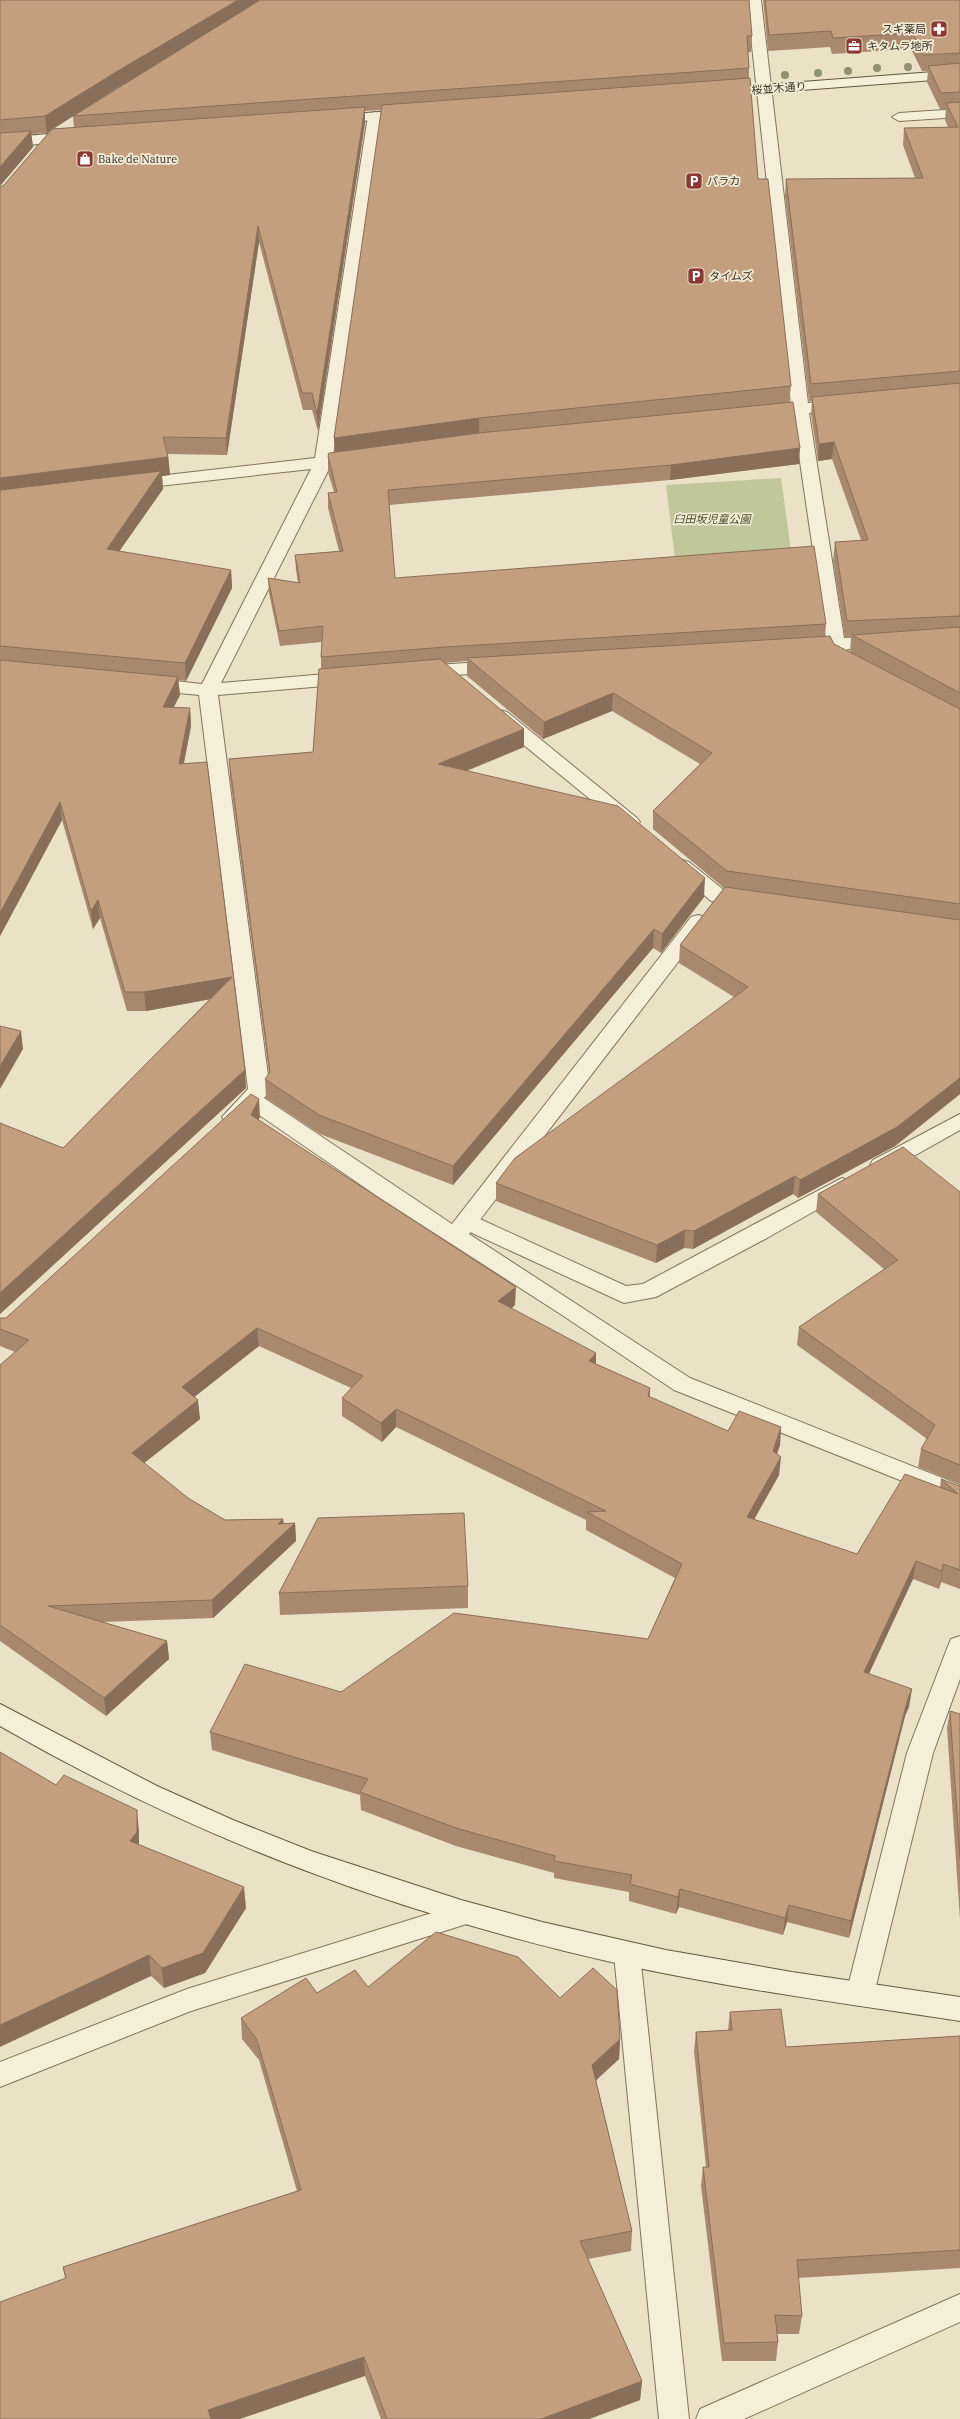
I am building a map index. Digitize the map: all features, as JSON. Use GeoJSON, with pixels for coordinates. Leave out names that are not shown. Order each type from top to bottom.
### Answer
{"type":"FeatureCollection","features":[{"type":"Feature","properties":{"kind":"street"},"geometry":{"type":"LineString","coordinates":[[754,0],[800,408],[836,644],[840,656],[853,664]]}},
{"type":"Feature","properties":{"kind":"street","name":"桜並木通り"},"geometry":{"type":"LineString","coordinates":[[709,93],[960,74]]}},
{"type":"Feature","properties":{"kind":"street"},"geometry":{"type":"LineString","coordinates":[[319,120],[428,113]]}},
{"type":"Feature","properties":{"kind":"street"},"geometry":{"type":"LineString","coordinates":[[899,117],[960,113]]}},
{"type":"Feature","properties":{"kind":"street"},"geometry":{"type":"LineString","coordinates":[[216,1132],[252,1100],[259,1091],[208,690],[323,462],[374,116]]}},
{"type":"Feature","properties":{"kind":"street"},"geometry":{"type":"LineString","coordinates":[[35,156],[50,138],[75,122]]}},
{"type":"Feature","properties":{"kind":"street"},"geometry":{"type":"LineString","coordinates":[[0,143],[90,136]]}},
{"type":"Feature","properties":{"kind":"street"},"geometry":{"type":"LineString","coordinates":[[745,414],[854,403]]}},
{"type":"Feature","properties":{"kind":"street"},"geometry":{"type":"LineString","coordinates":[[117,486],[354,458]]}},
{"type":"Feature","properties":{"kind":"street"},"geometry":{"type":"LineString","coordinates":[[790,647],[897,641]]}},
{"type":"Feature","properties":{"kind":"street"},"geometry":{"type":"LineString","coordinates":[[407,673],[516,665]]}},
{"type":"Feature","properties":{"kind":"street"},"geometry":{"type":"LineString","coordinates":[[445,670],[464,685]]}},
{"type":"Feature","properties":{"kind":"street"},"geometry":{"type":"LineString","coordinates":[[135,683],[208,690],[369,676]]}},
{"type":"Feature","properties":{"kind":"street"},"geometry":{"type":"LineString","coordinates":[[488,705],[646,836]]}},
{"type":"Feature","properties":{"kind":"street"},"geometry":{"type":"LineString","coordinates":[[461,1228],[726,897],[670,856]]}},
{"type":"Feature","properties":{"kind":"street"},"geometry":{"type":"LineString","coordinates":[[252,1100],[388,1193],[461,1228],[624,1295],[648,1291],[759,1232],[960,1121]]}},
{"type":"Feature","properties":{"kind":"street"},"geometry":{"type":"LineString","coordinates":[[461,1228],[682,1384],[960,1495]]}},
{"type":"Feature","properties":{"kind":"street"},"geometry":{"type":"LineString","coordinates":[[860,1994],[920,1753],[960,1646]]}},
{"type":"Feature","properties":{"kind":"street"},"geometry":{"type":"LineString","coordinates":[[0,1714],[132,1787],[183,1810],[349,1877],[464,1914],[627,1954],[742,1976],[960,2009]]}},
{"type":"Feature","properties":{"kind":"street"},"geometry":{"type":"LineString","coordinates":[[0,2076],[187,2001],[464,1914]]}},
{"type":"Feature","properties":{"kind":"street"},"geometry":{"type":"LineString","coordinates":[[627,1954],[674,2419]]}},
{"type":"Feature","properties":{"kind":"street"},"geometry":{"type":"LineString","coordinates":[[710,2419],[960,2308]]}},
{"type":"Feature","properties":{"kind":"green space","name":"臼田坂児童公園"},"geometry":{"type":"Polygon","coordinates":[[[781,478],[791,551],[675,559],[666,485],[781,478]]]}},
{"type":"Feature","properties":{"kind":"building"},"geometry":{"type":"Polygon","coordinates":[[[0,0],[238,0],[45,116],[0,120],[0,0]]]}},
{"type":"Feature","properties":{"kind":"building"},"geometry":{"type":"Polygon","coordinates":[[[260,0],[749,0],[752,36],[747,36],[749,68],[73,116],[260,0]]]}},
{"type":"Feature","properties":{"kind":"building"},"geometry":{"type":"Polygon","coordinates":[[[765,0],[960,0],[960,53],[923,55],[913,33],[833,38],[831,31],[769,35],[765,0]]]}},
{"type":"Feature","properties":{"kind":"building"},"geometry":{"type":"Polygon","coordinates":[[[960,63],[960,92],[941,93],[928,66],[960,63]]]}},
{"type":"Feature","properties":{"kind":"building"},"geometry":{"type":"Polygon","coordinates":[[[750,78],[758,179],[768,179],[791,386],[479,418],[334,438],[382,105],[750,78]]]}},
{"type":"Feature","properties":{"kind":"building"},"geometry":{"type":"Polygon","coordinates":[[[960,102],[960,371],[811,384],[786,179],[923,178],[904,128],[958,127],[946,103],[960,102]]]}},
{"type":"Feature","properties":{"kind":"building"},"geometry":{"type":"Polygon","coordinates":[[[365,107],[317,414],[312,393],[302,393],[258,226],[226,438],[163,437],[168,457],[0,478],[0,187],[4,185],[52,129],[365,107]]]}},
{"type":"Feature","properties":{"kind":"building"},"geometry":{"type":"Polygon","coordinates":[[[31,131],[0,167],[0,133],[31,131]]]}},
{"type":"Feature","properties":{"kind":"building"},"geometry":{"type":"Polygon","coordinates":[[[960,383],[960,616],[847,621],[835,542],[868,540],[834,442],[819,444],[812,397],[960,383]]]}},
{"type":"Feature","properties":{"kind":"building"},"geometry":{"type":"Polygon","coordinates":[[[793,402],[800,448],[671,465],[388,490],[395,578],[814,546],[826,624],[445,647],[321,657],[323,626],[279,631],[268,578],[300,583],[295,555],[343,551],[328,493],[337,492],[328,456],[329,453],[479,433],[793,402]]]}},
{"type":"Feature","properties":{"kind":"building"},"geometry":{"type":"Polygon","coordinates":[[[161,471],[107,549],[231,570],[185,663],[0,646],[0,490],[161,471]]]}},
{"type":"Feature","properties":{"kind":"building"},"geometry":{"type":"Polygon","coordinates":[[[960,627],[960,693],[852,635],[960,627]]]}},
{"type":"Feature","properties":{"kind":"building"},"geometry":{"type":"Polygon","coordinates":[[[830,636],[834,644],[960,709],[960,904],[727,871],[653,811],[712,753],[613,693],[544,722],[467,658],[830,636]]]}},
{"type":"Feature","properties":{"kind":"building"},"geometry":{"type":"Polygon","coordinates":[[[440,659],[524,729],[438,764],[618,806],[705,878],[662,934],[654,929],[453,1166],[319,1115],[265,1079],[270,1072],[229,759],[313,752],[319,669],[440,659]]]}},
{"type":"Feature","properties":{"kind":"building"},"geometry":{"type":"Polygon","coordinates":[[[0,660],[178,677],[163,707],[190,708],[179,764],[207,762],[245,1070],[0,1293],[0,1123],[63,1148],[232,977],[144,992],[125,992],[98,900],[91,911],[60,802],[0,913],[0,660]]]}},
{"type":"Feature","properties":{"kind":"building"},"geometry":{"type":"Polygon","coordinates":[[[725,887],[960,920],[960,1078],[897,1127],[800,1180],[795,1176],[694,1231],[685,1230],[657,1245],[496,1183],[515,1158],[748,987],[680,945],[725,887]]]}},
{"type":"Feature","properties":{"kind":"building"},"geometry":{"type":"Polygon","coordinates":[[[0,1026],[21,1031],[0,1066],[0,1026]]]}},
{"type":"Feature","properties":{"kind":"building"},"geometry":{"type":"Polygon","coordinates":[[[251,1094],[259,1099],[251,1115],[516,1287],[498,1301],[596,1353],[589,1361],[650,1388],[648,1396],[728,1431],[739,1411],[781,1427],[773,1451],[781,1457],[747,1517],[857,1554],[905,1474],[958,1494],[941,1479],[960,1486],[960,1570],[943,1564],[942,1571],[916,1561],[864,1672],[912,1689],[908,1698],[851,1921],[789,1905],[785,1918],[680,1889],[678,1897],[630,1884],[632,1875],[554,1861],[555,1856],[456,1828],[360,1792],[368,1779],[210,1732],[245,1664],[341,1692],[454,1613],[648,1639],[682,1564],[587,1512],[606,1511],[396,1409],[381,1423],[342,1398],[363,1376],[257,1328],[182,1387],[198,1400],[132,1453],[188,1498],[225,1520],[283,1519],[278,1524],[295,1523],[212,1600],[48,1606],[167,1641],[104,1698],[0,1625],[0,1365],[29,1340],[0,1329],[0,1318],[6,1318],[251,1094]]]}},
{"type":"Feature","properties":{"kind":"building"},"geometry":{"type":"Polygon","coordinates":[[[903,1147],[960,1192],[960,1465],[921,1449],[935,1425],[799,1327],[898,1260],[818,1194],[903,1147]]]}},
{"type":"Feature","properties":{"kind":"building"},"geometry":{"type":"Polygon","coordinates":[[[464,1513],[468,1586],[279,1593],[318,1518],[464,1513]]]}},
{"type":"Feature","properties":{"kind":"building"},"geometry":{"type":"Polygon","coordinates":[[[950,1711],[960,1714],[960,1858],[950,1711]]]}},
{"type":"Feature","properties":{"kind":"building"},"geometry":{"type":"Polygon","coordinates":[[[0,1752],[56,1785],[64,1775],[137,1810],[137,1832],[130,1841],[244,1887],[203,1953],[162,1968],[149,1955],[0,2025],[0,1752]]]}},
{"type":"Feature","properties":{"kind":"building"},"geometry":{"type":"Polygon","coordinates":[[[436,1932],[518,1957],[560,1998],[593,1968],[617,1990],[620,2039],[592,2065],[632,2231],[580,2241],[642,2381],[541,2419],[387,2419],[364,2357],[208,2410],[211,2419],[0,2419],[0,2302],[66,2278],[63,2267],[301,2190],[257,2040],[241,2018],[306,1978],[317,1993],[355,1970],[368,1987],[436,1932]]]}},
{"type":"Feature","properties":{"kind":"building"},"geometry":{"type":"Polygon","coordinates":[[[781,2009],[786,2047],[960,2036],[960,2250],[797,2260],[802,2316],[775,2315],[778,2342],[724,2343],[703,2167],[709,2167],[696,2032],[732,2030],[730,2012],[781,2009]]]}},
{"type":"Feature","properties":{"kind":"place","name":"スギ薬局"},"geometry":{"type":"Point","coordinates":[939,29]}},
{"type":"Feature","properties":{"kind":"place","name":"キタムラ地所"},"geometry":{"type":"Point","coordinates":[854,46]}},
{"type":"Feature","properties":{"kind":"place","name":"Bake de Nature"},"geometry":{"type":"Point","coordinates":[85,159]}},
{"type":"Feature","properties":{"kind":"place","name":"パラカ"},"geometry":{"type":"Point","coordinates":[694,181]}},
{"type":"Feature","properties":{"kind":"place","name":"タイムズ"},"geometry":{"type":"Point","coordinates":[696,276]}}]}
